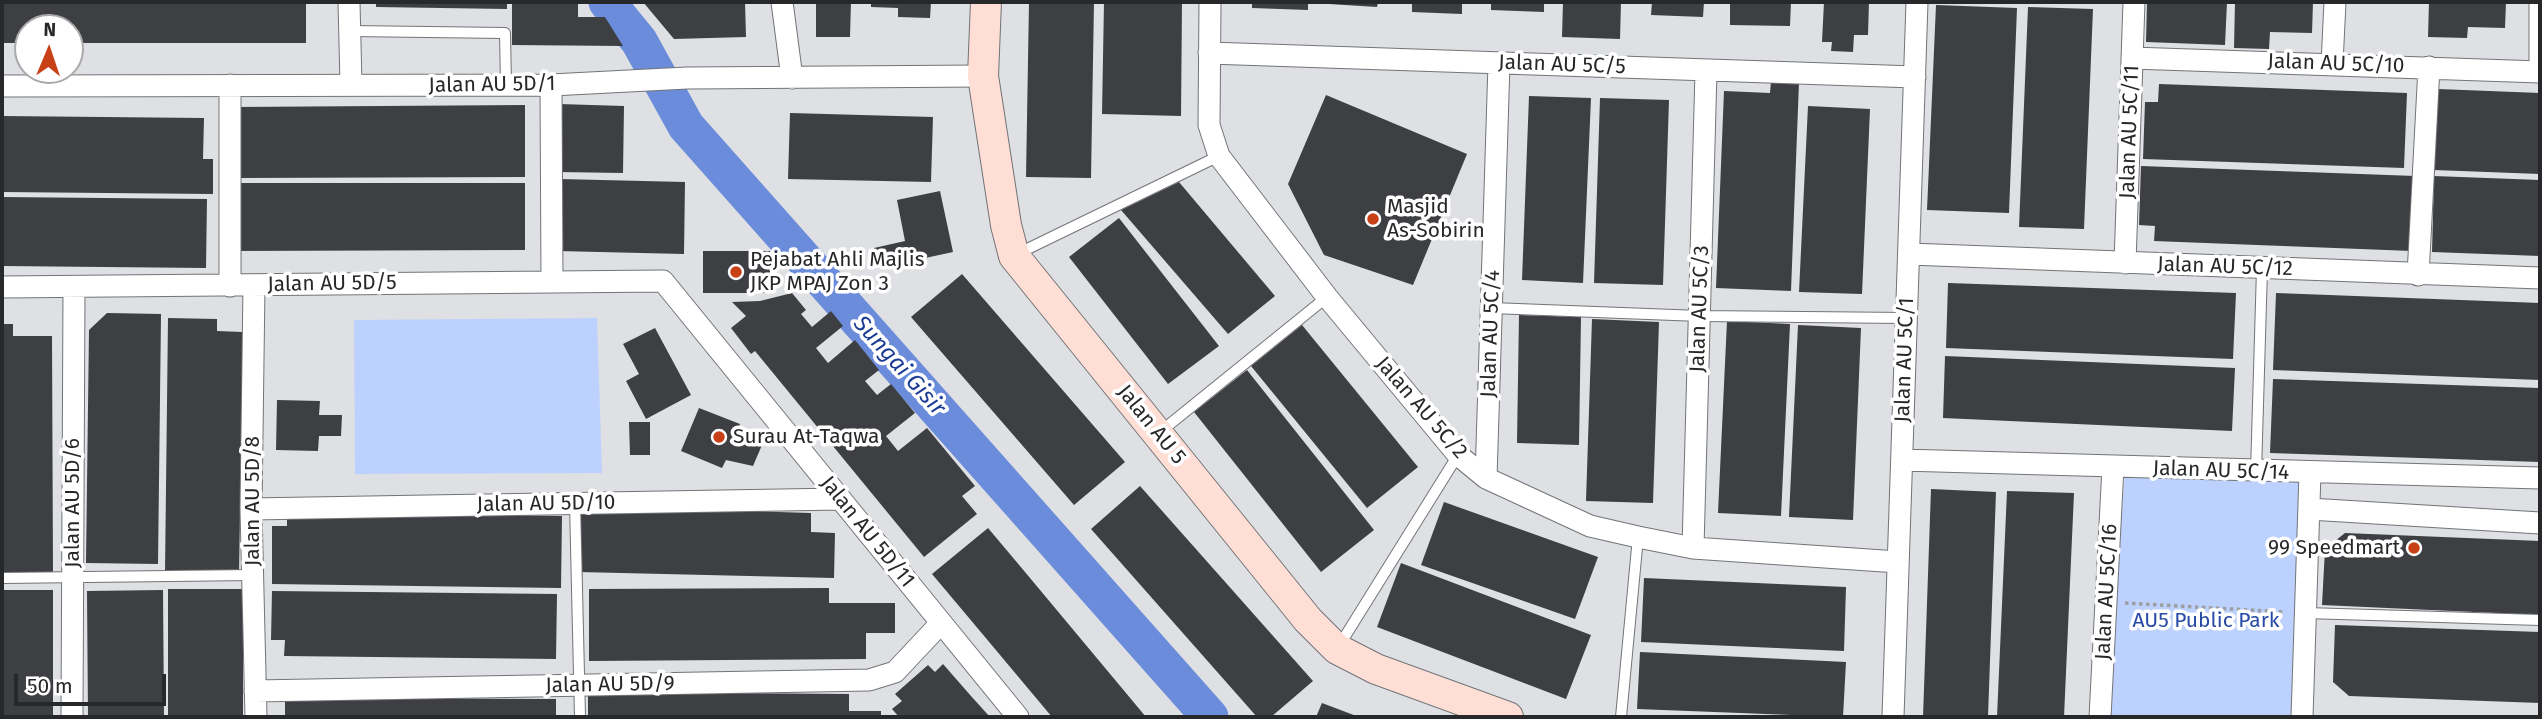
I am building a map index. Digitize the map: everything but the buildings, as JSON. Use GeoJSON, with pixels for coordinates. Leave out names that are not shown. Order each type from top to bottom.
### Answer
{"type":"FeatureCollection","features":[{"type":"Feature","properties":{"kind":"main road","name":"Jalan AU 5"},"geometry":{"type":"LineString","coordinates":[[986,2],[983,76],[1006,225],[1014,256],[1308,620],[1337,649],[1376,669],[1508,717]]}},
{"type":"Feature","properties":{"kind":"street"},"geometry":{"type":"LineString","coordinates":[[349,2],[351,85]]}},
{"type":"Feature","properties":{"kind":"street"},"geometry":{"type":"LineString","coordinates":[[782,2],[792,78]]}},
{"type":"Feature","properties":{"kind":"street","name":"Jalan AU 5C/2"},"geometry":{"type":"LineString","coordinates":[[1210,2],[1209,125],[1219,156],[1327,297],[1458,455],[1486,478],[1590,526],[1638,537],[1693,548],[1898,562]]}},
{"type":"Feature","properties":{"kind":"street","name":"Jalan AU 5C/1"},"geometry":{"type":"LineString","coordinates":[[1893,717],[1917,2]]}},
{"type":"Feature","properties":{"kind":"street","name":"Jalan AU 5C/11"},"geometry":{"type":"LineString","coordinates":[[2125,263],[2134,2]]}},
{"type":"Feature","properties":{"kind":"street"},"geometry":{"type":"LineString","coordinates":[[2332,64],[2335,2]]}},
{"type":"Feature","properties":{"kind":"street"},"geometry":{"type":"LineString","coordinates":[[2540,2],[2540,72]]}},
{"type":"Feature","properties":{"kind":"street","name":"Jalan AU 5C/5"},"geometry":{"type":"LineString","coordinates":[[1209,53],[1914,77]]}},
{"type":"Feature","properties":{"kind":"street","name":"Jalan AU 5C/10"},"geometry":{"type":"LineString","coordinates":[[2132,58],[2540,72]]}},
{"type":"Feature","properties":{"kind":"street","name":"Jalan AU 5C/4"},"geometry":{"type":"LineString","coordinates":[[1486,478],[1499,63]]}},
{"type":"Feature","properties":{"kind":"street"},"geometry":{"type":"LineString","coordinates":[[2418,275],[2429,67]]}},
{"type":"Feature","properties":{"kind":"street","name":"Jalan AU 5C/3"},"geometry":{"type":"LineString","coordinates":[[1693,548],[1706,71]]}},
{"type":"Feature","properties":{"kind":"street","name":"Jalan AU 5D/1"},"geometry":{"type":"LineString","coordinates":[[2,86],[551,85],[687,78],[983,76]]}},
{"type":"Feature","properties":{"kind":"street"},"geometry":{"type":"LineString","coordinates":[[230,85],[230,286]]}},
{"type":"Feature","properties":{"kind":"street"},"geometry":{"type":"LineString","coordinates":[[551,85],[552,282]]}},
{"type":"Feature","properties":{"kind":"street","name":"Jalan AU 5C/12"},"geometry":{"type":"LineString","coordinates":[[1909,254],[2540,278]]}},
{"type":"Feature","properties":{"kind":"street","name":"Jalan AU 5D/5"},"geometry":{"type":"LineString","coordinates":[[2,288],[663,281]]}},
{"type":"Feature","properties":{"kind":"street","name":"Jalan AU 5D/11"},"geometry":{"type":"LineString","coordinates":[[663,281],[1018,717]]}},
{"type":"Feature","properties":{"kind":"street","name":"Jalan AU 5D/8"},"geometry":{"type":"LineString","coordinates":[[254,285],[251,509],[256,717]]}},
{"type":"Feature","properties":{"kind":"street","name":"Jalan AU 5D/6"},"geometry":{"type":"LineString","coordinates":[[72,717],[74,288]]}},
{"type":"Feature","properties":{"kind":"street","name":"Jalan AU 5C/14"},"geometry":{"type":"LineString","coordinates":[[1902,460],[2540,478]]}},
{"type":"Feature","properties":{"kind":"street","name":"Jalan AU 5C/16"},"geometry":{"type":"LineString","coordinates":[[2100,717],[2113,467]]}},
{"type":"Feature","properties":{"kind":"street"},"geometry":{"type":"LineString","coordinates":[[2302,717],[2300,612],[2310,473]]}},
{"type":"Feature","properties":{"kind":"street","name":"Jalan AU 5D/10"},"geometry":{"type":"LineString","coordinates":[[251,509],[840,499]]}},
{"type":"Feature","properties":{"kind":"street","name":"Jalan AU 5C/14"},"geometry":{"type":"LineString","coordinates":[[2309,509],[2540,523]]}},
{"type":"Feature","properties":{"kind":"street","name":"Jalan AU 5D/9"},"geometry":{"type":"LineString","coordinates":[[255,691],[869,680],[895,672],[942,623]]}},
{"type":"Feature","properties":{"kind":"lane"},"geometry":{"type":"LineString","coordinates":[[350,32],[505,33],[506,85]]}},
{"type":"Feature","properties":{"kind":"lane"},"geometry":{"type":"LineString","coordinates":[[1014,256],[1219,156]]}},
{"type":"Feature","properties":{"kind":"lane"},"geometry":{"type":"LineString","coordinates":[[2256,472],[2262,269]]}},
{"type":"Feature","properties":{"kind":"lane"},"geometry":{"type":"LineString","coordinates":[[1158,434],[1327,297]]}},
{"type":"Feature","properties":{"kind":"lane"},"geometry":{"type":"LineString","coordinates":[[1491,308],[1700,316],[1906,318]]}},
{"type":"Feature","properties":{"kind":"lane"},"geometry":{"type":"LineString","coordinates":[[1337,649],[1458,455]]}},
{"type":"Feature","properties":{"kind":"lane"},"geometry":{"type":"LineString","coordinates":[[575,503],[580,717]]}},
{"type":"Feature","properties":{"kind":"lane"},"geometry":{"type":"LineString","coordinates":[[1621,717],[1638,537]]}},
{"type":"Feature","properties":{"kind":"lane"},"geometry":{"type":"LineString","coordinates":[[2,578],[253,575]]}},
{"type":"Feature","properties":{"kind":"lane"},"geometry":{"type":"LineString","coordinates":[[2300,612],[2540,620]]}},
{"type":"Feature","properties":{"kind":"path"},"geometry":{"type":"LineString","coordinates":[[2124,605],[2122,603],[2300,612]]}},
{"type":"Feature","properties":{"kind":"green space"},"geometry":{"type":"Polygon","coordinates":[[[597,318],[602,473],[355,474],[354,320],[597,318]]]}},
{"type":"Feature","properties":{"kind":"green space","name":"AU5 Public Park"},"geometry":{"type":"Polygon","coordinates":[[[2125,474],[2304,481],[2294,717],[2105,717],[2125,474]]]}},
{"type":"Feature","properties":{"kind":"waterway","name":"Sungai Gisir"},"geometry":{"type":"LineString","coordinates":[[607,2],[639,41],[686,126],[1210,717]]}},
{"type":"Feature","properties":{"kind":"place","name":"Masjid As-Sobirin"},"geometry":{"type":"Point","coordinates":[1373,219]}},
{"type":"Feature","properties":{"kind":"place","name":"Pejabat Ahli Majlis JKP MPAJ Zon 3"},"geometry":{"type":"Point","coordinates":[736,272]}},
{"type":"Feature","properties":{"kind":"place","name":"Surau At-Taqwa"},"geometry":{"type":"Point","coordinates":[719,437]}},
{"type":"Feature","properties":{"kind":"place","name":"99 Speedmart"},"geometry":{"type":"Point","coordinates":[2414,548]}}]}
